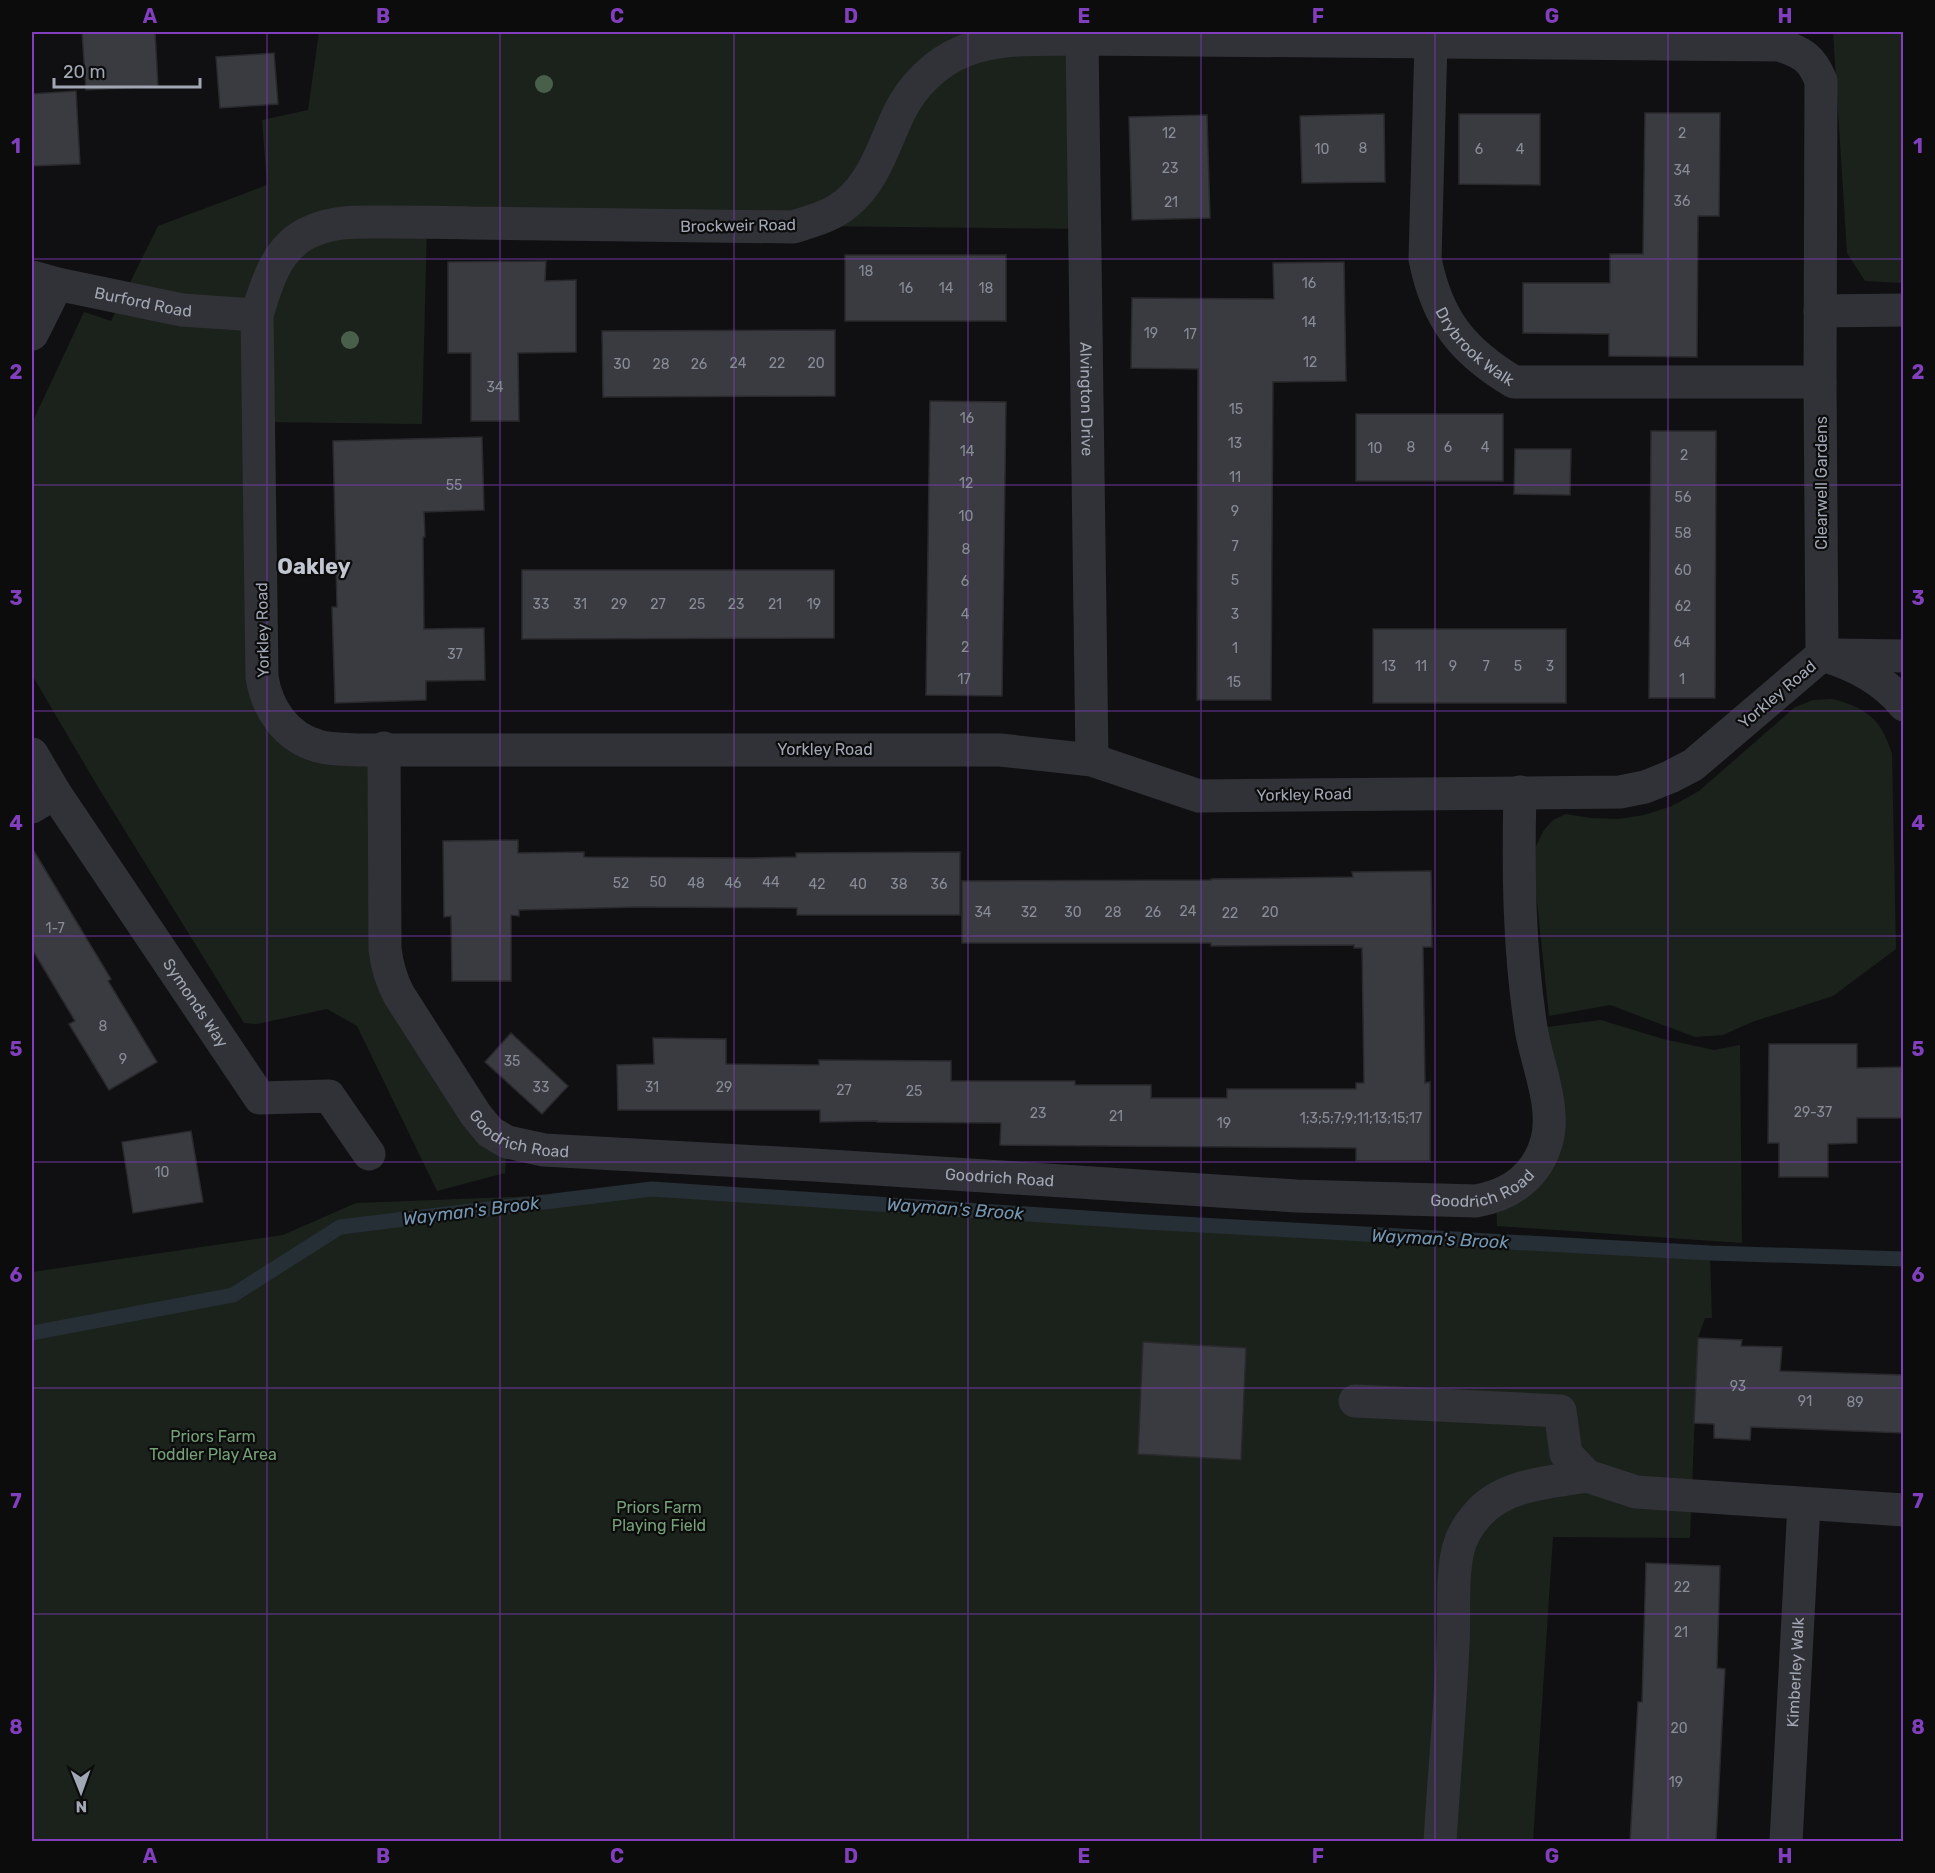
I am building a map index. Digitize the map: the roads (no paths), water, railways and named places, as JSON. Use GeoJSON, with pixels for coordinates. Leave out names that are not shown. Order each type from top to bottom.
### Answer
{"type":"FeatureCollection","features":[{"type":"Feature","properties":{"kind":"street","name":"Brockweir Road"},"geometry":{"type":"LineString","coordinates":[[297,241],[309,231],[343,223],[793,227],[833,213],[848,203],[865,185],[878,163],[900,110],[912,92],[943,62],[964,51],[987,44],[1082,39],[1779,45]]}},
{"type":"Feature","properties":{"kind":"street","name":"Alvington Drive"},"geometry":{"type":"LineString","coordinates":[[1082,39],[1092,760]]}},
{"type":"Feature","properties":{"kind":"street","name":"Drybrook Walk"},"geometry":{"type":"LineString","coordinates":[[1431,41],[1425,259],[1430,283],[1438,304],[1467,348],[1489,367],[1514,382],[1820,382]]}},
{"type":"Feature","properties":{"kind":"street","name":"Clearwell Gardens"},"geometry":{"type":"LineString","coordinates":[[1779,45],[1796,50],[1809,60],[1817,69],[1821,81],[1822,655]]}},
{"type":"Feature","properties":{"kind":"street","name":"Yorkley Road"},"geometry":{"type":"LineString","coordinates":[[297,241],[282,254],[272,269],[257,315],[262,677],[269,705],[282,724],[303,740],[331,748],[1000,750],[1092,760],[1199,796],[1620,792],[1645,787],[1693,765],[1822,655]]}},
{"type":"Feature","properties":{"kind":"street"},"geometry":{"type":"LineString","coordinates":[[32,334],[44,280]]}},
{"type":"Feature","properties":{"kind":"street","name":"Burford Road"},"geometry":{"type":"LineString","coordinates":[[44,280],[182,310],[257,315]]}},
{"type":"Feature","properties":{"kind":"street"},"geometry":{"type":"LineString","coordinates":[[1820,311],[1904,310]]}},
{"type":"Feature","properties":{"kind":"street"},"geometry":{"type":"LineString","coordinates":[[1822,655],[1904,656]]}},
{"type":"Feature","properties":{"kind":"street"},"geometry":{"type":"LineString","coordinates":[[1822,655],[1846,662],[1865,672],[1882,683],[1904,705]]}},
{"type":"Feature","properties":{"kind":"street","name":"Goodrich Road"},"geometry":{"type":"LineString","coordinates":[[384,748],[387,966],[399,996],[476,1115],[490,1132],[507,1142],[544,1150],[1307,1197],[1476,1201],[1496,1198],[1528,1176],[1539,1160],[1547,1139],[1550,1116],[1531,1029],[1521,943],[1518,859],[1520,792]]}},
{"type":"Feature","properties":{"kind":"street"},"geometry":{"type":"LineString","coordinates":[[32,754],[43,800]]}},
{"type":"Feature","properties":{"kind":"street","name":"Symonds Way"},"geometry":{"type":"LineString","coordinates":[[43,800],[260,1098],[329,1096],[369,1154]]}},
{"type":"Feature","properties":{"kind":"street"},"geometry":{"type":"LineString","coordinates":[[1355,1401],[1560,1411],[1566,1454],[1587,1476],[1636,1492],[1904,1510]]}},
{"type":"Feature","properties":{"kind":"street"},"geometry":{"type":"LineString","coordinates":[[1440,1842],[1454,1644],[1455,1569],[1458,1548],[1466,1529],[1478,1513],[1494,1500],[1511,1491],[1587,1476]]}},
{"type":"Feature","properties":{"kind":"street","name":"Kimberley Walk"},"geometry":{"type":"LineString","coordinates":[[1786,1842],[1804,1504]]}},
{"type":"Feature","properties":{"kind":"waterway","name":"Wayman's Brook"},"geometry":{"type":"LineString","coordinates":[[32,1333],[233,1295],[340,1227],[652,1189],[1146,1222],[1710,1253],[1904,1259]]}},
{"type":"Feature","properties":{"kind":"district","name":"Oakley"},"geometry":{"type":"Point","coordinates":[314,566]}},
{"type":"Feature","properties":{"kind":"park label","name":"Priors Farm Toddler Play Area"},"geometry":{"type":"Point","coordinates":[213,1445]}},
{"type":"Feature","properties":{"kind":"park label","name":"Priors Farm Playing Field"},"geometry":{"type":"Point","coordinates":[659,1516]}}]}
